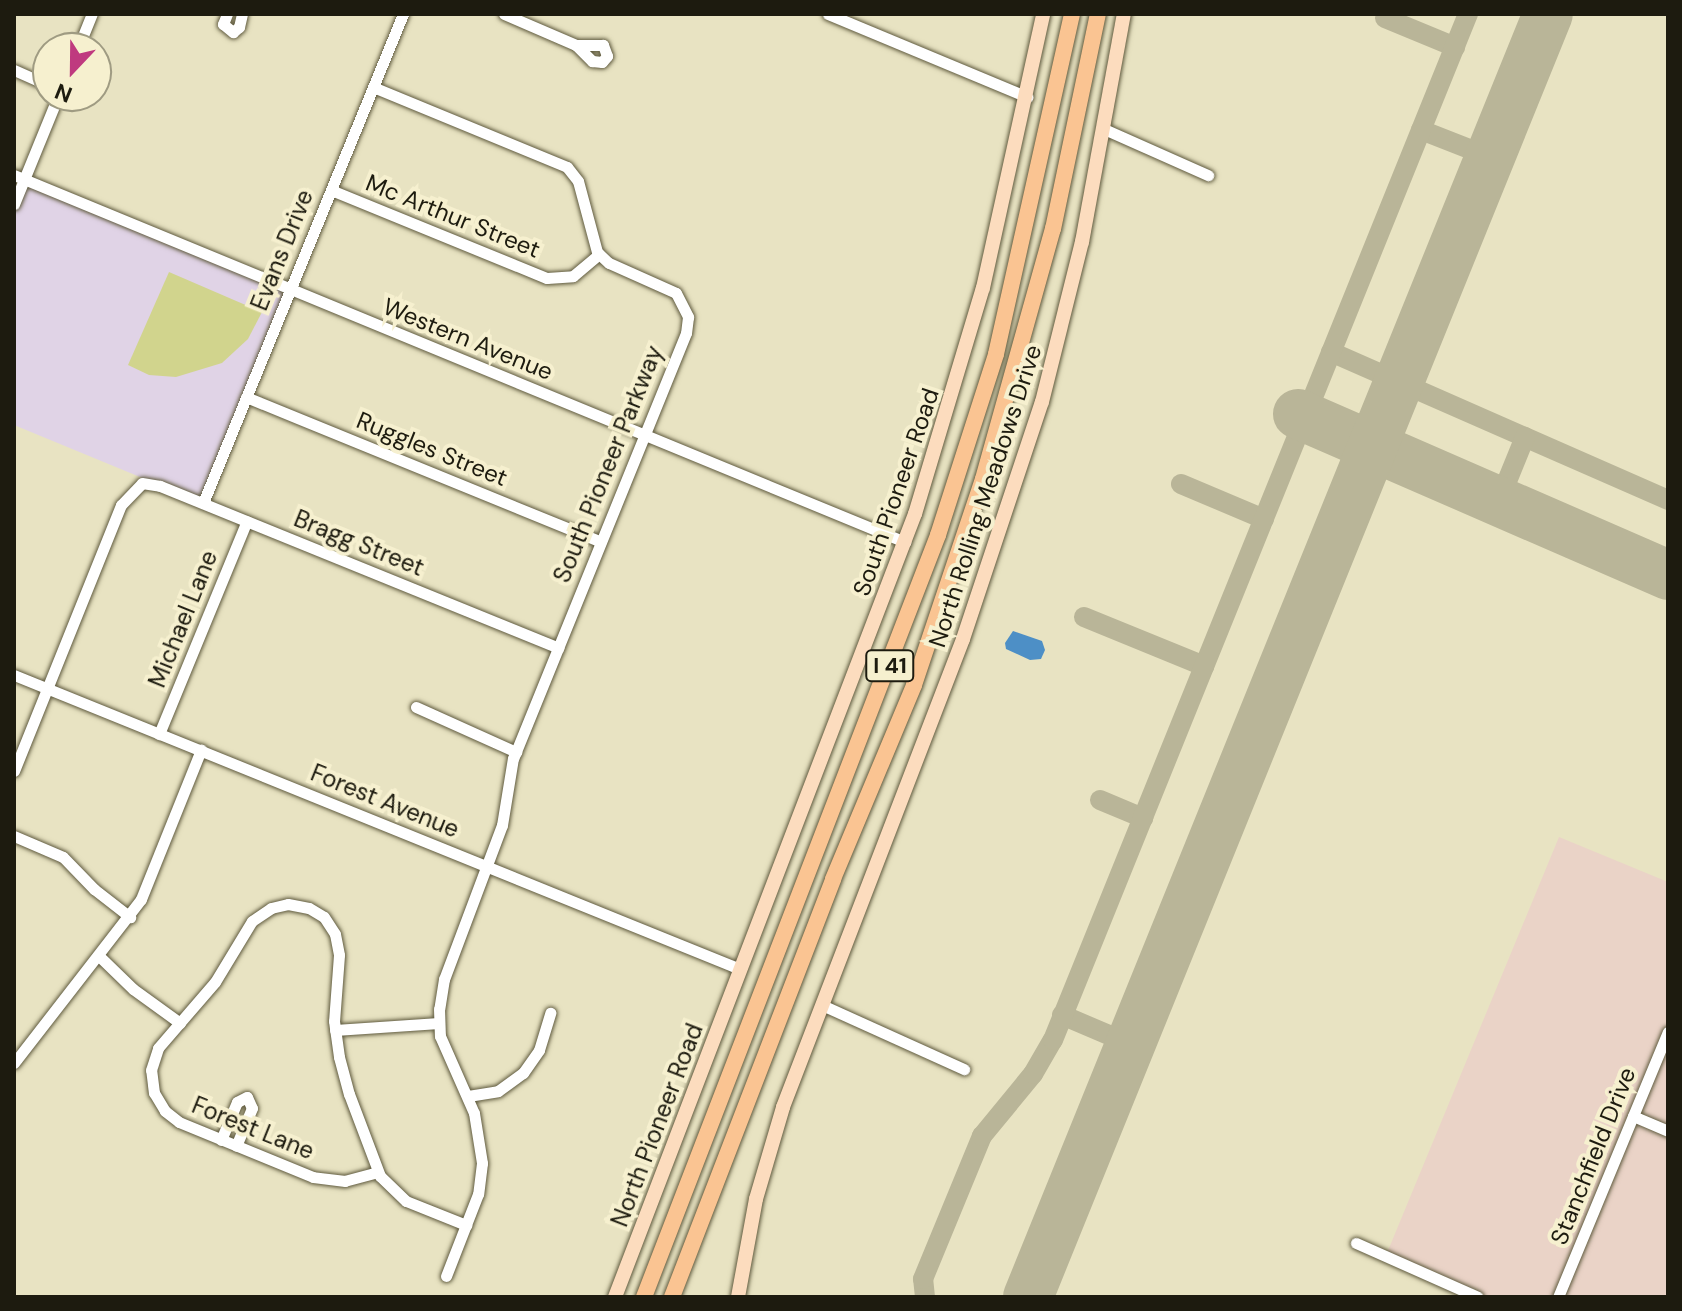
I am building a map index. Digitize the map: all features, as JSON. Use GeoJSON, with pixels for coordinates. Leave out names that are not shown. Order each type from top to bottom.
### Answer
{"type":"FeatureCollection","features":[{"type":"Feature","properties":{"kind":"highway","name":"I 41"},"geometry":{"type":"LineString","coordinates":[[644,1297],[938,535],[996,354],[1072,14]]}},
{"type":"Feature","properties":{"kind":"highway","name":"I 41"},"geometry":{"type":"LineString","coordinates":[[672,1297],[833,879],[914,685],[983,479],[1050,243],[1098,14]]}},
{"type":"Feature","properties":{"kind":"main road","name":"South Pioneer Road"},"geometry":{"type":"LineString","coordinates":[[740,969],[905,542],[977,311],[1043,14]]}},
{"type":"Feature","properties":{"kind":"main road","name":"North Rolling Meadows Drive"},"geometry":{"type":"LineString","coordinates":[[738,1297],[770,1146],[958,652],[1012,500],[1062,325],[1104,129],[1124,14]]}},
{"type":"Feature","properties":{"kind":"main road","name":"North Pioneer Road"},"geometry":{"type":"LineString","coordinates":[[615,1297],[740,969]]}},
{"type":"Feature","properties":{"kind":"street"},"geometry":{"type":"LineString","coordinates":[[227,14],[223,24],[233,32],[239,27],[242,14]]}},
{"type":"Feature","properties":{"kind":"street","name":"Evans Drive"},"geometry":{"type":"LineString","coordinates":[[203,503],[403,14]]}},
{"type":"Feature","properties":{"kind":"street"},"geometry":{"type":"LineString","coordinates":[[504,14],[576,45]]}},
{"type":"Feature","properties":{"kind":"street"},"geometry":{"type":"LineString","coordinates":[[828,14],[851,18],[1027,97]]}},
{"type":"Feature","properties":{"kind":"street"},"geometry":{"type":"LineString","coordinates":[[373,87],[567,167],[578,181],[593,242],[599,254]]}},
{"type":"Feature","properties":{"kind":"street"},"geometry":{"type":"LineString","coordinates":[[14,204],[19,177],[50,112]]}},
{"type":"Feature","properties":{"kind":"street"},"geometry":{"type":"LineString","coordinates":[[1104,129],[1208,175]]}},
{"type":"Feature","properties":{"kind":"street","name":"Western Avenue"},"geometry":{"type":"LineString","coordinates":[[19,177],[905,542]]}},
{"type":"Feature","properties":{"kind":"street","name":"Mc Arthur Street"},"geometry":{"type":"LineString","coordinates":[[331,190],[547,278],[573,276],[599,254]]}},
{"type":"Feature","properties":{"kind":"street","name":"South Pioneer Parkway"},"geometry":{"type":"LineString","coordinates":[[439,1023],[445,974],[504,817],[507,779],[516,752],[686,333],[687,311],[671,290],[609,263],[599,254]]}},
{"type":"Feature","properties":{"kind":"street","name":"Ruggles Street"},"geometry":{"type":"LineString","coordinates":[[246,397],[601,542]]}},
{"type":"Feature","properties":{"kind":"street","name":"Bragg Street"},"geometry":{"type":"LineString","coordinates":[[46,688],[121,505],[142,483],[160,486],[203,503],[558,648]]}},
{"type":"Feature","properties":{"kind":"street","name":"Michael Lane"},"geometry":{"type":"LineString","coordinates":[[159,734],[247,521]]}},
{"type":"Feature","properties":{"kind":"street","name":"Forest Avenue"},"geometry":{"type":"LineString","coordinates":[[14,675],[740,969]]}},
{"type":"Feature","properties":{"kind":"street"},"geometry":{"type":"LineString","coordinates":[[14,771],[46,688]]}},
{"type":"Feature","properties":{"kind":"street"},"geometry":{"type":"LineString","coordinates":[[416,707],[516,752]]}},
{"type":"Feature","properties":{"kind":"street"},"geometry":{"type":"LineString","coordinates":[[14,1063],[130,917],[159,862],[201,750]]}},
{"type":"Feature","properties":{"kind":"street"},"geometry":{"type":"LineString","coordinates":[[14,836],[63,857],[94,889],[130,917]]}},
{"type":"Feature","properties":{"kind":"street","name":"Forest Lane"},"geometry":{"type":"LineString","coordinates":[[294,904],[320,914],[336,937],[339,955],[335,1030],[346,1086],[378,1172],[354,1180],[327,1180],[221,1140],[173,1118],[154,1093],[151,1075],[153,1059],[180,1023],[215,982],[256,918],[276,906],[294,904]]}},
{"type":"Feature","properties":{"kind":"street"},"geometry":{"type":"LineString","coordinates":[[99,956],[133,989],[180,1023]]}},
{"type":"Feature","properties":{"kind":"street"},"geometry":{"type":"LineString","coordinates":[[822,1005],[964,1069]]}},
{"type":"Feature","properties":{"kind":"street"},"geometry":{"type":"LineString","coordinates":[[468,1096],[498,1091],[523,1073],[539,1050],[550,1013]]}},
{"type":"Feature","properties":{"kind":"street"},"geometry":{"type":"LineString","coordinates":[[335,1030],[439,1023],[444,1051],[468,1096],[480,1135],[482,1163],[478,1194],[446,1276]]}},
{"type":"Feature","properties":{"kind":"street","name":"Stanchfield Drive"},"geometry":{"type":"LineString","coordinates":[[1558,1297],[1668,1032]]}},
{"type":"Feature","properties":{"kind":"street"},"geometry":{"type":"LineString","coordinates":[[221,1140],[238,1099],[247,1097],[252,1108],[236,1146]]}},
{"type":"Feature","properties":{"kind":"street"},"geometry":{"type":"LineString","coordinates":[[1633,1116],[1668,1131]]}},
{"type":"Feature","properties":{"kind":"street"},"geometry":{"type":"LineString","coordinates":[[378,1172],[389,1187],[406,1201],[466,1225]]}},
{"type":"Feature","properties":{"kind":"street"},"geometry":{"type":"LineString","coordinates":[[1356,1243],[1478,1297]]}},
{"type":"Feature","properties":{"kind":"shaded area"},"geometry":{"type":"Polygon","coordinates":[[[24,180],[290,290],[203,503],[14,425],[14,203],[24,180]]]}},
{"type":"Feature","properties":{"kind":"shaded area"},"geometry":{"type":"Polygon","coordinates":[[[1559,837],[1668,882],[1668,1297],[1488,1297],[1387,1253],[1559,837]]]}},
{"type":"Feature","properties":{"kind":"green space"},"geometry":{"type":"Polygon","coordinates":[[[169,272],[262,312],[248,339],[222,363],[176,377],[149,375],[128,365],[169,272]]]}},
{"type":"Feature","properties":{"kind":"water"},"geometry":{"type":"Polygon","coordinates":[[[1013,631],[1042,641],[1045,650],[1041,659],[1030,660],[1006,649],[1005,643],[1013,631]]]}},
{"type":"Feature","properties":{"kind":"taxiway"},"geometry":{"type":"LineString","coordinates":[[925,1297],[923,1279],[982,1136],[1033,1074],[1053,1040],[1468,14]]}},
{"type":"Feature","properties":{"kind":"taxiway"},"geometry":{"type":"LineString","coordinates":[[1385,18],[1455,47]]}},
{"type":"Feature","properties":{"kind":"taxiway"},"geometry":{"type":"LineString","coordinates":[[1421,130],[1490,157]]}},
{"type":"Feature","properties":{"kind":"taxiway"},"geometry":{"type":"LineString","coordinates":[[1331,352],[1668,500]]}},
{"type":"Feature","properties":{"kind":"taxiway"},"geometry":{"type":"LineString","coordinates":[[1499,501],[1525,437]]}},
{"type":"Feature","properties":{"kind":"taxiway"},"geometry":{"type":"LineString","coordinates":[[1181,484],[1264,519]]}},
{"type":"Feature","properties":{"kind":"taxiway"},"geometry":{"type":"LineString","coordinates":[[1084,617],[1204,666]]}},
{"type":"Feature","properties":{"kind":"taxiway"},"geometry":{"type":"LineString","coordinates":[[1100,800],[1143,818]]}},
{"type":"Feature","properties":{"kind":"taxiway"},"geometry":{"type":"LineString","coordinates":[[1062,1015],[1130,1044]]}},
{"type":"Feature","properties":{"kind":"runway"},"geometry":{"type":"LineString","coordinates":[[1028,1297],[1548,14]]}},
{"type":"Feature","properties":{"kind":"runway"},"geometry":{"type":"LineString","coordinates":[[1298,414],[1668,575]]}}]}
